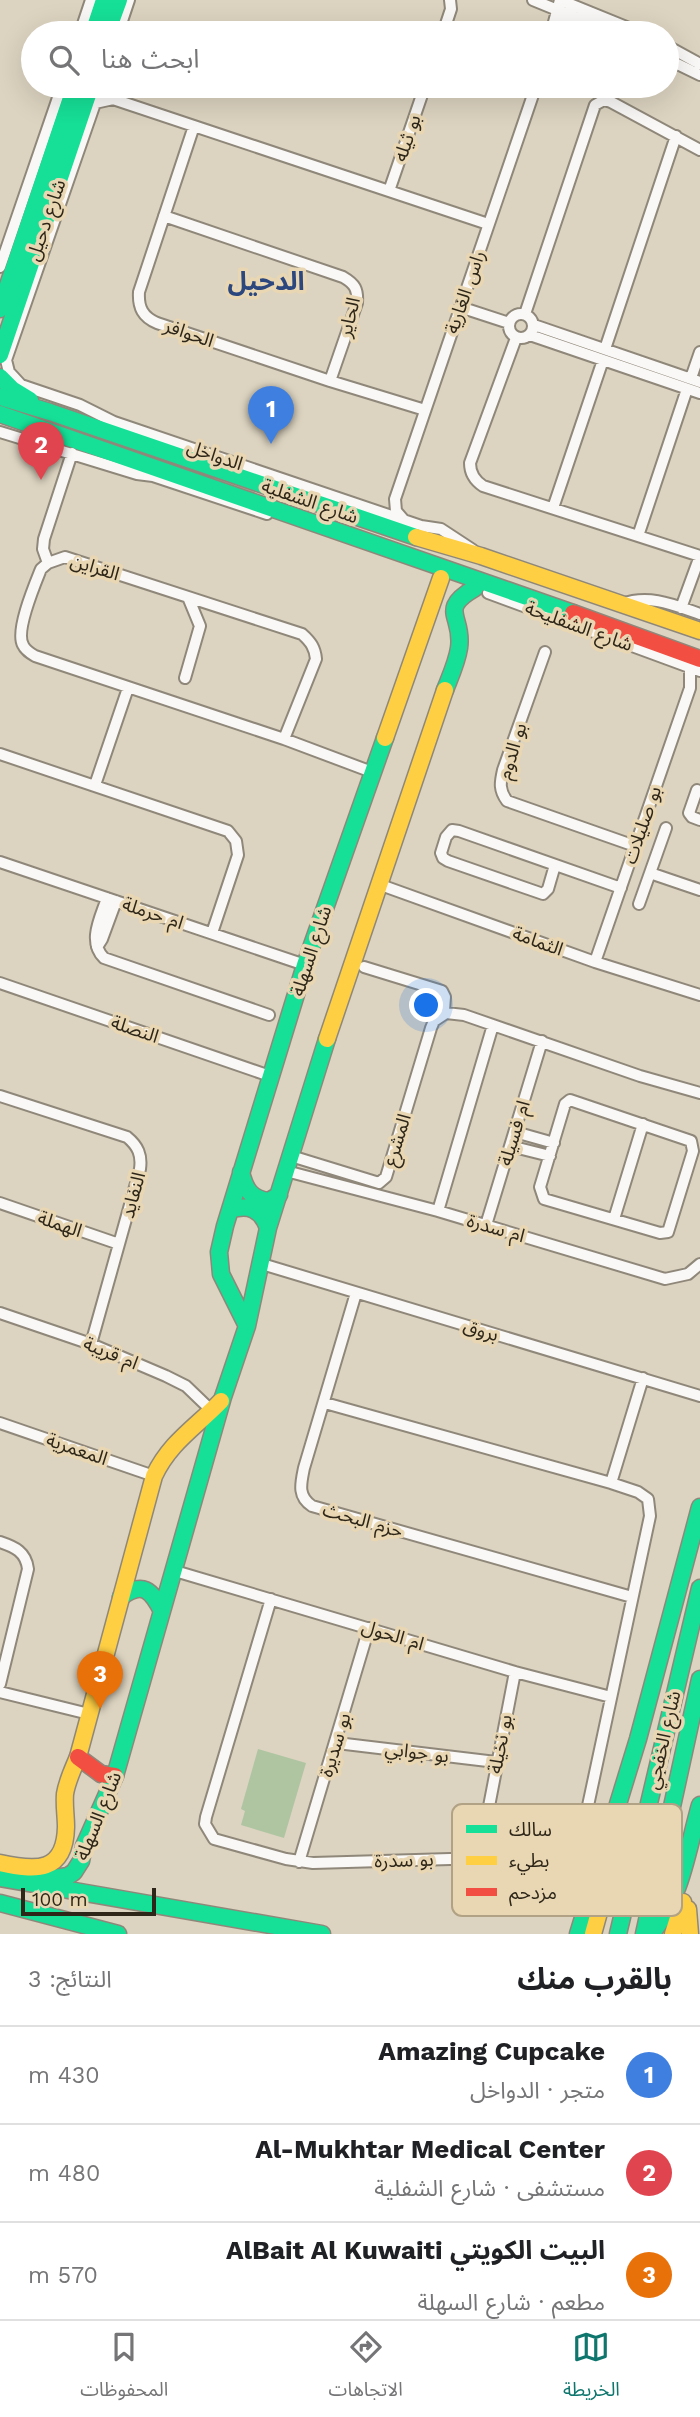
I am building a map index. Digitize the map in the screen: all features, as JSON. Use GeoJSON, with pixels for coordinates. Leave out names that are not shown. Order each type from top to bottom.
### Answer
{"type":"FeatureCollection","features":[{"type":"Feature","properties":{"kind":"main road"},"geometry":{"type":"LineString","coordinates":[[97,21],[104,0]]}},
{"type":"Feature","properties":{"kind":"main road"},"geometry":{"type":"LineString","coordinates":[[111,21],[119,0]]}},
{"type":"Feature","properties":{"kind":"main road","name":"شارع دحيل"},"geometry":{"type":"LineString","coordinates":[[0,309],[71,98]]}},
{"type":"Feature","properties":{"kind":"main road","name":"شارع دحيل"},"geometry":{"type":"LineString","coordinates":[[4,354],[6,334],[89,108],[90,98]]}},
{"type":"Feature","properties":{"kind":"main road"},"geometry":{"type":"LineString","coordinates":[[34,253],[66,192]]}},
{"type":"Feature","properties":{"kind":"main road"},"geometry":{"type":"LineString","coordinates":[[6,334],[25,308]]}},
{"type":"Feature","properties":{"kind":"main road"},"geometry":{"type":"LineString","coordinates":[[0,377],[17,393],[50,412]]}},
{"type":"Feature","properties":{"kind":"main road","name":"شارع الشفلية"},"geometry":{"type":"LineString","coordinates":[[0,397],[700,631]]}},
{"type":"Feature","properties":{"kind":"main road","name":"شارع الشفلية"},"geometry":{"type":"LineString","coordinates":[[0,414],[556,608],[697,666]]}},
{"type":"Feature","properties":{"kind":"main road"},"geometry":{"type":"LineString","coordinates":[[72,420],[98,415]]}},
{"type":"Feature","properties":{"kind":"main road"},"geometry":{"type":"LineString","coordinates":[[0,422],[50,430]]}},
{"type":"Feature","properties":{"kind":"main road"},"geometry":{"type":"LineString","coordinates":[[108,450],[153,476]]}},
{"type":"Feature","properties":{"kind":"main road"},"geometry":{"type":"LineString","coordinates":[[372,542],[434,575],[481,591],[556,608]]}},
{"type":"Feature","properties":{"kind":"main road","name":"شارع السهلة"},"geometry":{"type":"LineString","coordinates":[[247,1326],[221,1274],[219,1252],[305,965],[427,619],[434,575]]}},
{"type":"Feature","properties":{"kind":"main road"},"geometry":{"type":"LineString","coordinates":[[427,619],[439,611],[453,614],[459,597],[481,591]]}},
{"type":"Feature","properties":{"kind":"main road","name":"شارع السهلة"},"geometry":{"type":"LineString","coordinates":[[28,1870],[55,1878],[74,1872],[81,1861],[84,1846],[115,1776],[223,1397],[247,1326],[268,1228],[378,884],[459,649],[460,628],[453,614]]}},
{"type":"Feature","properties":{"kind":"main road"},"geometry":{"type":"LineString","coordinates":[[241,1172],[246,1188],[254,1198],[269,1201],[279,1195]]}},
{"type":"Feature","properties":{"kind":"main road"},"geometry":{"type":"LineString","coordinates":[[230,1210],[239,1206],[254,1206],[262,1214],[268,1228]]}},
{"type":"Feature","properties":{"kind":"main road","name":"شارع السهلة"},"geometry":{"type":"LineString","coordinates":[[28,1870],[44,1869],[52,1865],[61,1852],[66,1837],[65,1793],[78,1757],[154,1476],[161,1459],[170,1446],[212,1411],[223,1397]]}},
{"type":"Feature","properties":{"kind":"main road"},"geometry":{"type":"LineString","coordinates":[[618,1804],[700,1507]]}},
{"type":"Feature","properties":{"kind":"main road"},"geometry":{"type":"LineString","coordinates":[[121,1597],[132,1588],[142,1587],[153,1594],[162,1611]]}},
{"type":"Feature","properties":{"kind":"main road","name":"شارع الخفجي"},"geometry":{"type":"LineString","coordinates":[[648,1804],[700,1588]]}},
{"type":"Feature","properties":{"kind":"main road","name":"شارع الخفجي"},"geometry":{"type":"LineString","coordinates":[[672,1804],[700,1679]]}},
{"type":"Feature","properties":{"kind":"main road"},"geometry":{"type":"LineString","coordinates":[[627,1804],[638,1762],[638,1739]]}},
{"type":"Feature","properties":{"kind":"main road"},"geometry":{"type":"LineString","coordinates":[[615,1804],[638,1739]]}},
{"type":"Feature","properties":{"kind":"main road"},"geometry":{"type":"LineString","coordinates":[[78,1757],[101,1774],[115,1776]]}},
{"type":"Feature","properties":{"kind":"main road"},"geometry":{"type":"LineString","coordinates":[[682,1874],[700,1805]]}},
{"type":"Feature","properties":{"kind":"main road"},"geometry":{"type":"LineString","coordinates":[[684,1934],[700,1846]]}},
{"type":"Feature","properties":{"kind":"main road"},"geometry":{"type":"LineString","coordinates":[[682,1905],[700,1846]]}},
{"type":"Feature","properties":{"kind":"main road"},"geometry":{"type":"LineString","coordinates":[[0,1863],[28,1870]]}},
{"type":"Feature","properties":{"kind":"main road"},"geometry":{"type":"LineString","coordinates":[[0,1878],[322,1934]]}},
{"type":"Feature","properties":{"kind":"main road"},"geometry":{"type":"LineString","coordinates":[[0,1903],[118,1934]]}},
{"type":"Feature","properties":{"kind":"main road"},"geometry":{"type":"LineString","coordinates":[[688,1909],[690,1934]]}},
{"type":"Feature","properties":{"kind":"main road"},"geometry":{"type":"LineString","coordinates":[[562,1934],[572,1916]]}},
{"type":"Feature","properties":{"kind":"main road"},"geometry":{"type":"LineString","coordinates":[[578,1934],[584,1916]]}},
{"type":"Feature","properties":{"kind":"main road"},"geometry":{"type":"LineString","coordinates":[[593,1934],[598,1916]]}},
{"type":"Feature","properties":{"kind":"main road"},"geometry":{"type":"LineString","coordinates":[[609,1916],[612,1928],[618,1934]]}},
{"type":"Feature","properties":{"kind":"main road","name":"شارع الخفجي"},"geometry":{"type":"LineString","coordinates":[[618,1934],[622,1916]]}},
{"type":"Feature","properties":{"kind":"main road","name":"شارع الخفجي"},"geometry":{"type":"LineString","coordinates":[[644,1934],[648,1916]]}},
{"type":"Feature","properties":{"kind":"main road"},"geometry":{"type":"LineString","coordinates":[[652,1934],[666,1916]]}},
{"type":"Feature","properties":{"kind":"main road"},"geometry":{"type":"LineString","coordinates":[[673,1934],[679,1916]]}},
{"type":"Feature","properties":{"kind":"street"},"geometry":{"type":"LineString","coordinates":[[84,21],[91,0]]}},
{"type":"Feature","properties":{"kind":"street"},"geometry":{"type":"LineString","coordinates":[[122,21],[129,0]]}},
{"type":"Feature","properties":{"kind":"street"},"geometry":{"type":"LineString","coordinates":[[450,5],[458,0]]}},
{"type":"Feature","properties":{"kind":"street"},"geometry":{"type":"LineString","coordinates":[[533,0],[605,21]]}},
{"type":"Feature","properties":{"kind":"street"},"geometry":{"type":"LineString","coordinates":[[564,7],[591,21]]}},
{"type":"Feature","properties":{"kind":"street"},"geometry":{"type":"LineString","coordinates":[[679,53],[700,64]]}},
{"type":"Feature","properties":{"kind":"street"},"geometry":{"type":"LineString","coordinates":[[679,64],[700,75]]}},
{"type":"Feature","properties":{"kind":"street","name":"شارع دحيل"},"geometry":{"type":"LineString","coordinates":[[0,267],[58,98]]}},
{"type":"Feature","properties":{"kind":"street","name":"شارع دحيل"},"geometry":{"type":"LineString","coordinates":[[4,354],[25,308],[66,192],[89,108],[95,98]]}},
{"type":"Feature","properties":{"kind":"street","name":"بو ثيله"},"geometry":{"type":"LineString","coordinates":[[389,191],[421,98]]}},
{"type":"Feature","properties":{"kind":"street","name":"راس الغارية"},"geometry":{"type":"LineString","coordinates":[[396,499],[532,98]]}},
{"type":"Feature","properties":{"kind":"street"},"geometry":{"type":"LineString","coordinates":[[89,108],[113,99],[488,225]]}},
{"type":"Feature","properties":{"kind":"street"},"geometry":{"type":"LineString","coordinates":[[525,314],[595,105],[604,100],[611,102],[700,150]]}},
{"type":"Feature","properties":{"kind":"street","name":"الحوافر"},"geometry":{"type":"LineString","coordinates":[[194,126],[139,292],[138,303],[142,312],[148,319],[425,410]]}},
{"type":"Feature","properties":{"kind":"street"},"geometry":{"type":"LineString","coordinates":[[553,508],[676,135]]}},
{"type":"Feature","properties":{"kind":"street","name":"الحاير"},"geometry":{"type":"LineString","coordinates":[[164,216],[343,277],[355,285],[357,303],[330,381]]}},
{"type":"Feature","properties":{"kind":"street"},"geometry":{"type":"LineString","coordinates":[[460,307],[509,323]]}},
{"type":"Feature","properties":{"kind":"street"},"geometry":{"type":"LineString","coordinates":[[525,314],[531,318],[532,330],[523,339],[516,338],[510,332],[509,323],[515,316],[525,314]]}},
{"type":"Feature","properties":{"kind":"street"},"geometry":{"type":"LineString","coordinates":[[532,330],[693,383],[700,393]]}},
{"type":"Feature","properties":{"kind":"street"},"geometry":{"type":"LineString","coordinates":[[516,338],[472,458],[471,472],[475,480],[483,486],[700,556],[681,608]]}},
{"type":"Feature","properties":{"kind":"street"},"geometry":{"type":"LineString","coordinates":[[638,536],[693,383],[700,352]]}},
{"type":"Feature","properties":{"kind":"street","name":"الدواخل"},"geometry":{"type":"LineString","coordinates":[[4,354],[7,368],[21,385],[80,405],[98,415],[378,512],[421,526],[441,529],[481,556]]}},
{"type":"Feature","properties":{"kind":"street","name":"شارع الشفلية"},"geometry":{"type":"LineString","coordinates":[[0,432],[137,474],[153,476],[322,532],[340,531]]}},
{"type":"Feature","properties":{"kind":"street"},"geometry":{"type":"LineString","coordinates":[[48,563],[43,549],[44,539],[72,453]]}},
{"type":"Feature","properties":{"kind":"street"},"geometry":{"type":"LineString","coordinates":[[378,512],[396,499]]}},
{"type":"Feature","properties":{"kind":"street"},"geometry":{"type":"LineString","coordinates":[[396,499],[396,511],[404,520]]}},
{"type":"Feature","properties":{"kind":"street","name":"القراين"},"geometry":{"type":"LineString","coordinates":[[284,739],[316,659],[310,641],[302,634],[65,557],[48,563],[38,578],[22,626],[22,644],[35,656],[284,739],[372,772]]}},
{"type":"Feature","properties":{"kind":"street","name":"شارع الشفليحة"},"geometry":{"type":"LineString","coordinates":[[481,591],[669,659],[697,666]]}},
{"type":"Feature","properties":{"kind":"street"},"geometry":{"type":"LineString","coordinates":[[185,677],[200,626],[188,597]]}},
{"type":"Feature","properties":{"kind":"street","name":"شارع الشفلية"},"geometry":{"type":"LineString","coordinates":[[619,604],[648,599],[700,614]]}},
{"type":"Feature","properties":{"kind":"street","name":"بو الدوم"},"geometry":{"type":"LineString","coordinates":[[545,652],[503,770],[501,793],[507,801],[635,846]]}},
{"type":"Feature","properties":{"kind":"street","name":"بو صليلات"},"geometry":{"type":"LineString","coordinates":[[595,962],[697,666]]}},
{"type":"Feature","properties":{"kind":"street","name":"بو صليلات"},"geometry":{"type":"LineString","coordinates":[[690,688],[700,677]]}},
{"type":"Feature","properties":{"kind":"street"},"geometry":{"type":"LineString","coordinates":[[95,785],[128,688]]}},
{"type":"Feature","properties":{"kind":"street"},"geometry":{"type":"LineString","coordinates":[[0,754],[221,828],[233,835],[238,855],[212,933]]}},
{"type":"Feature","properties":{"kind":"street"},"geometry":{"type":"LineString","coordinates":[[697,790],[690,813],[692,817],[700,820]]}},
{"type":"Feature","properties":{"kind":"street"},"geometry":{"type":"LineString","coordinates":[[639,904],[666,828]]}},
{"type":"Feature","properties":{"kind":"street"},"geometry":{"type":"LineString","coordinates":[[555,865],[548,890],[543,894],[448,861],[441,853],[446,837],[452,830],[459,831],[621,888]]}},
{"type":"Feature","properties":{"kind":"street","name":"ام حرملة"},"geometry":{"type":"LineString","coordinates":[[0,862],[305,965]]}},
{"type":"Feature","properties":{"kind":"street"},"geometry":{"type":"LineString","coordinates":[[650,873],[700,890]]}},
{"type":"Feature","properties":{"kind":"street","name":"الثمامة"},"geometry":{"type":"LineString","coordinates":[[378,884],[595,962],[700,995]]}},
{"type":"Feature","properties":{"kind":"street"},"geometry":{"type":"LineString","coordinates":[[111,899],[102,939],[97,947],[100,955],[269,1015]]}},
{"type":"Feature","properties":{"kind":"street"},"geometry":{"type":"LineString","coordinates":[[363,967],[442,991],[446,1013],[464,1015],[640,1076],[700,1093]]}},
{"type":"Feature","properties":{"kind":"street","name":"النصلة"},"geometry":{"type":"LineString","coordinates":[[0,983],[270,1076]]}},
{"type":"Feature","properties":{"kind":"street","name":"المشرع"},"geometry":{"type":"LineString","coordinates":[[289,1164],[379,1183],[386,1177],[431,1028],[434,1021],[446,1013]]}},
{"type":"Feature","properties":{"kind":"street"},"geometry":{"type":"LineString","coordinates":[[438,1210],[493,1025]]}},
{"type":"Feature","properties":{"kind":"street","name":"ام فسيلة"},"geometry":{"type":"LineString","coordinates":[[486,1225],[542,1041]]}},
{"type":"Feature","properties":{"kind":"street","name":"النفايد"},"geometry":{"type":"LineString","coordinates":[[0,1096],[120,1135],[138,1147],[142,1162],[91,1345]]}},
{"type":"Feature","properties":{"kind":"street"},"geometry":{"type":"LineString","coordinates":[[570,1100],[688,1139],[693,1144],[693,1151],[673,1224],[668,1232],[660,1233],[544,1199],[540,1187],[554,1143],[565,1104],[570,1100]]}},
{"type":"Feature","properties":{"kind":"street"},"geometry":{"type":"LineString","coordinates":[[614,1219],[643,1124]]}},
{"type":"Feature","properties":{"kind":"street"},"geometry":{"type":"LineString","coordinates":[[515,1132],[554,1143]]}},
{"type":"Feature","properties":{"kind":"street"},"geometry":{"type":"LineString","coordinates":[[510,1146],[550,1156]]}},
{"type":"Feature","properties":{"kind":"street","name":"ام سدرة"},"geometry":{"type":"LineString","coordinates":[[289,1164],[375,1195],[438,1210],[665,1279],[688,1273],[700,1264]]}},
{"type":"Feature","properties":{"kind":"street"},"geometry":{"type":"LineString","coordinates":[[375,1195],[379,1183]]}},
{"type":"Feature","properties":{"kind":"street","name":"الهملة"},"geometry":{"type":"LineString","coordinates":[[0,1203],[119,1244]]}},
{"type":"Feature","properties":{"kind":"street","name":"بروق"},"geometry":{"type":"LineString","coordinates":[[262,1264],[700,1395]]}},
{"type":"Feature","properties":{"kind":"street","name":"حزم البحث"},"geometry":{"type":"LineString","coordinates":[[356,1293],[301,1484],[303,1498],[312,1506],[632,1597]]}},
{"type":"Feature","properties":{"kind":"street","name":"ام قريبة"},"geometry":{"type":"LineString","coordinates":[[0,1313],[91,1345],[180,1382],[212,1411]]}},
{"type":"Feature","properties":{"kind":"street"},"geometry":{"type":"LineString","coordinates":[[611,1483],[643,1378]]}},
{"type":"Feature","properties":{"kind":"street","name":"بو سدرة"},"geometry":{"type":"LineString","coordinates":[[324,1403],[611,1483],[642,1493],[650,1504],[650,1516],[588,1804]]}},
{"type":"Feature","properties":{"kind":"street","name":"المعمرية"},"geometry":{"type":"LineString","coordinates":[[0,1423],[154,1476]]}},
{"type":"Feature","properties":{"kind":"street"},"geometry":{"type":"LineString","coordinates":[[0,1542],[20,1551],[27,1564],[27,1575],[6,1637],[0,1684]]}},
{"type":"Feature","properties":{"kind":"street","name":"ام الحول"},"geometry":{"type":"LineString","coordinates":[[175,1571],[515,1672],[611,1697]]}},
{"type":"Feature","properties":{"kind":"street","name":"بو سدرة"},"geometry":{"type":"LineString","coordinates":[[271,1599],[206,1817],[205,1824],[214,1839],[299,1862],[452,1859]]}},
{"type":"Feature","properties":{"kind":"street","name":"بو سديرة"},"geometry":{"type":"LineString","coordinates":[[299,1862],[337,1743],[369,1628]]}},
{"type":"Feature","properties":{"kind":"street","name":"بو نخيلة"},"geometry":{"type":"LineString","coordinates":[[489,1804],[515,1672]]}},
{"type":"Feature","properties":{"kind":"street"},"geometry":{"type":"LineString","coordinates":[[0,1692],[89,1714]]}},
{"type":"Feature","properties":{"kind":"street","name":"بو جوابي"},"geometry":{"type":"LineString","coordinates":[[337,1743],[496,1762]]}},
{"type":"Feature","properties":{"kind":"green space"},"geometry":{"type":"Polygon","coordinates":[[[258,1749],[306,1763],[284,1838],[241,1825],[245,1811],[241,1809],[258,1749]]]}},
{"type":"Feature","properties":{"kind":"traffic: fast"},"geometry":{"type":"LineString","coordinates":[[97,21],[104,0]]}},
{"type":"Feature","properties":{"kind":"traffic: fast"},"geometry":{"type":"LineString","coordinates":[[111,21],[119,0]]}},
{"type":"Feature","properties":{"kind":"traffic: fast"},"geometry":{"type":"LineString","coordinates":[[0,309],[71,98]]}},
{"type":"Feature","properties":{"kind":"traffic: fast"},"geometry":{"type":"LineString","coordinates":[[0,355],[87,98]]}},
{"type":"Feature","properties":{"kind":"traffic: fast"},"geometry":{"type":"LineString","coordinates":[[0,377],[12,389],[30,400]]}},
{"type":"Feature","properties":{"kind":"traffic: fast"},"geometry":{"type":"LineString","coordinates":[[0,397],[416,537]]}},
{"type":"Feature","properties":{"kind":"traffic: fast"},"geometry":{"type":"LineString","coordinates":[[0,414],[573,613]]}},
{"type":"Feature","properties":{"kind":"traffic: fast"},"geometry":{"type":"LineString","coordinates":[[445,690],[459,648],[455,608],[457,602],[475,588]]}},
{"type":"Feature","properties":{"kind":"traffic: fast"},"geometry":{"type":"LineString","coordinates":[[247,1326],[221,1274],[219,1252],[225,1226],[305,965],[385,738]]}},
{"type":"Feature","properties":{"kind":"traffic: fast"},"geometry":{"type":"LineString","coordinates":[[28,1870],[55,1878],[74,1872],[81,1861],[84,1846],[115,1776],[223,1397],[247,1326],[268,1228],[327,1039]]}},
{"type":"Feature","properties":{"kind":"traffic: fast"},"geometry":{"type":"LineString","coordinates":[[241,1172],[253,1195],[269,1201],[279,1195]]}},
{"type":"Feature","properties":{"kind":"traffic: fast"},"geometry":{"type":"LineString","coordinates":[[230,1210],[254,1210],[262,1216],[268,1228]]}},
{"type":"Feature","properties":{"kind":"traffic: fast"},"geometry":{"type":"LineString","coordinates":[[618,1804],[700,1507]]}},
{"type":"Feature","properties":{"kind":"traffic: fast"},"geometry":{"type":"LineString","coordinates":[[649,1804],[700,1588]]}},
{"type":"Feature","properties":{"kind":"traffic: fast"},"geometry":{"type":"LineString","coordinates":[[121,1597],[135,1589],[146,1590],[162,1611]]}},
{"type":"Feature","properties":{"kind":"traffic: fast"},"geometry":{"type":"LineString","coordinates":[[673,1804],[700,1679]]}},
{"type":"Feature","properties":{"kind":"traffic: fast"},"geometry":{"type":"LineString","coordinates":[[682,1872],[700,1805]]}},
{"type":"Feature","properties":{"kind":"traffic: fast"},"geometry":{"type":"LineString","coordinates":[[0,1878],[322,1934]]}},
{"type":"Feature","properties":{"kind":"traffic: fast"},"geometry":{"type":"LineString","coordinates":[[0,1903],[118,1934]]}},
{"type":"Feature","properties":{"kind":"traffic: fast"},"geometry":{"type":"LineString","coordinates":[[578,1934],[584,1916]]}},
{"type":"Feature","properties":{"kind":"traffic: fast"},"geometry":{"type":"LineString","coordinates":[[618,1934],[622,1916]]}},
{"type":"Feature","properties":{"kind":"traffic: fast"},"geometry":{"type":"LineString","coordinates":[[644,1934],[648,1916]]}},
{"type":"Feature","properties":{"kind":"traffic: fast"},"geometry":{"type":"LineString","coordinates":[[651,1934],[663,1916]]}},
{"type":"Feature","properties":{"kind":"traffic: slow"},"geometry":{"type":"LineString","coordinates":[[416,537],[481,556],[700,631]]}},
{"type":"Feature","properties":{"kind":"traffic: slow"},"geometry":{"type":"LineString","coordinates":[[385,738],[441,578]]}},
{"type":"Feature","properties":{"kind":"traffic: slow"},"geometry":{"type":"LineString","coordinates":[[327,1039],[445,690]]}},
{"type":"Feature","properties":{"kind":"traffic: slow"},"geometry":{"type":"LineString","coordinates":[[0,1863],[36,1867],[54,1861],[60,1853],[66,1827],[66,1789],[78,1757],[154,1476],[176,1444],[221,1401]]}},
{"type":"Feature","properties":{"kind":"traffic: slow"},"geometry":{"type":"LineString","coordinates":[[688,1909],[690,1934]]}},
{"type":"Feature","properties":{"kind":"traffic: slow"},"geometry":{"type":"LineString","coordinates":[[593,1934],[598,1916]]}},
{"type":"Feature","properties":{"kind":"traffic: slow"},"geometry":{"type":"LineString","coordinates":[[673,1934],[679,1916]]}},
{"type":"Feature","properties":{"kind":"traffic: jam"},"geometry":{"type":"LineString","coordinates":[[573,613],[700,659]]}},
{"type":"Feature","properties":{"kind":"traffic: jam"},"geometry":{"type":"LineString","coordinates":[[78,1757],[101,1774],[115,1776]]}},
{"type":"Feature","properties":{"kind":"place","name":"Amazing Cupcake"},"geometry":{"type":"Point","coordinates":[271,444]}},
{"type":"Feature","properties":{"kind":"place","name":"Al-Mukhtar Medical Center"},"geometry":{"type":"Point","coordinates":[41,480]}},
{"type":"Feature","properties":{"kind":"place","name":"البيت الكويتي AlBait Al Kuwaiti"},"geometry":{"type":"Point","coordinates":[100,1709]}},
{"type":"Feature","properties":{"kind":"district","name":"الدحيل"},"geometry":{"type":"Point","coordinates":[266,281]}}]}
